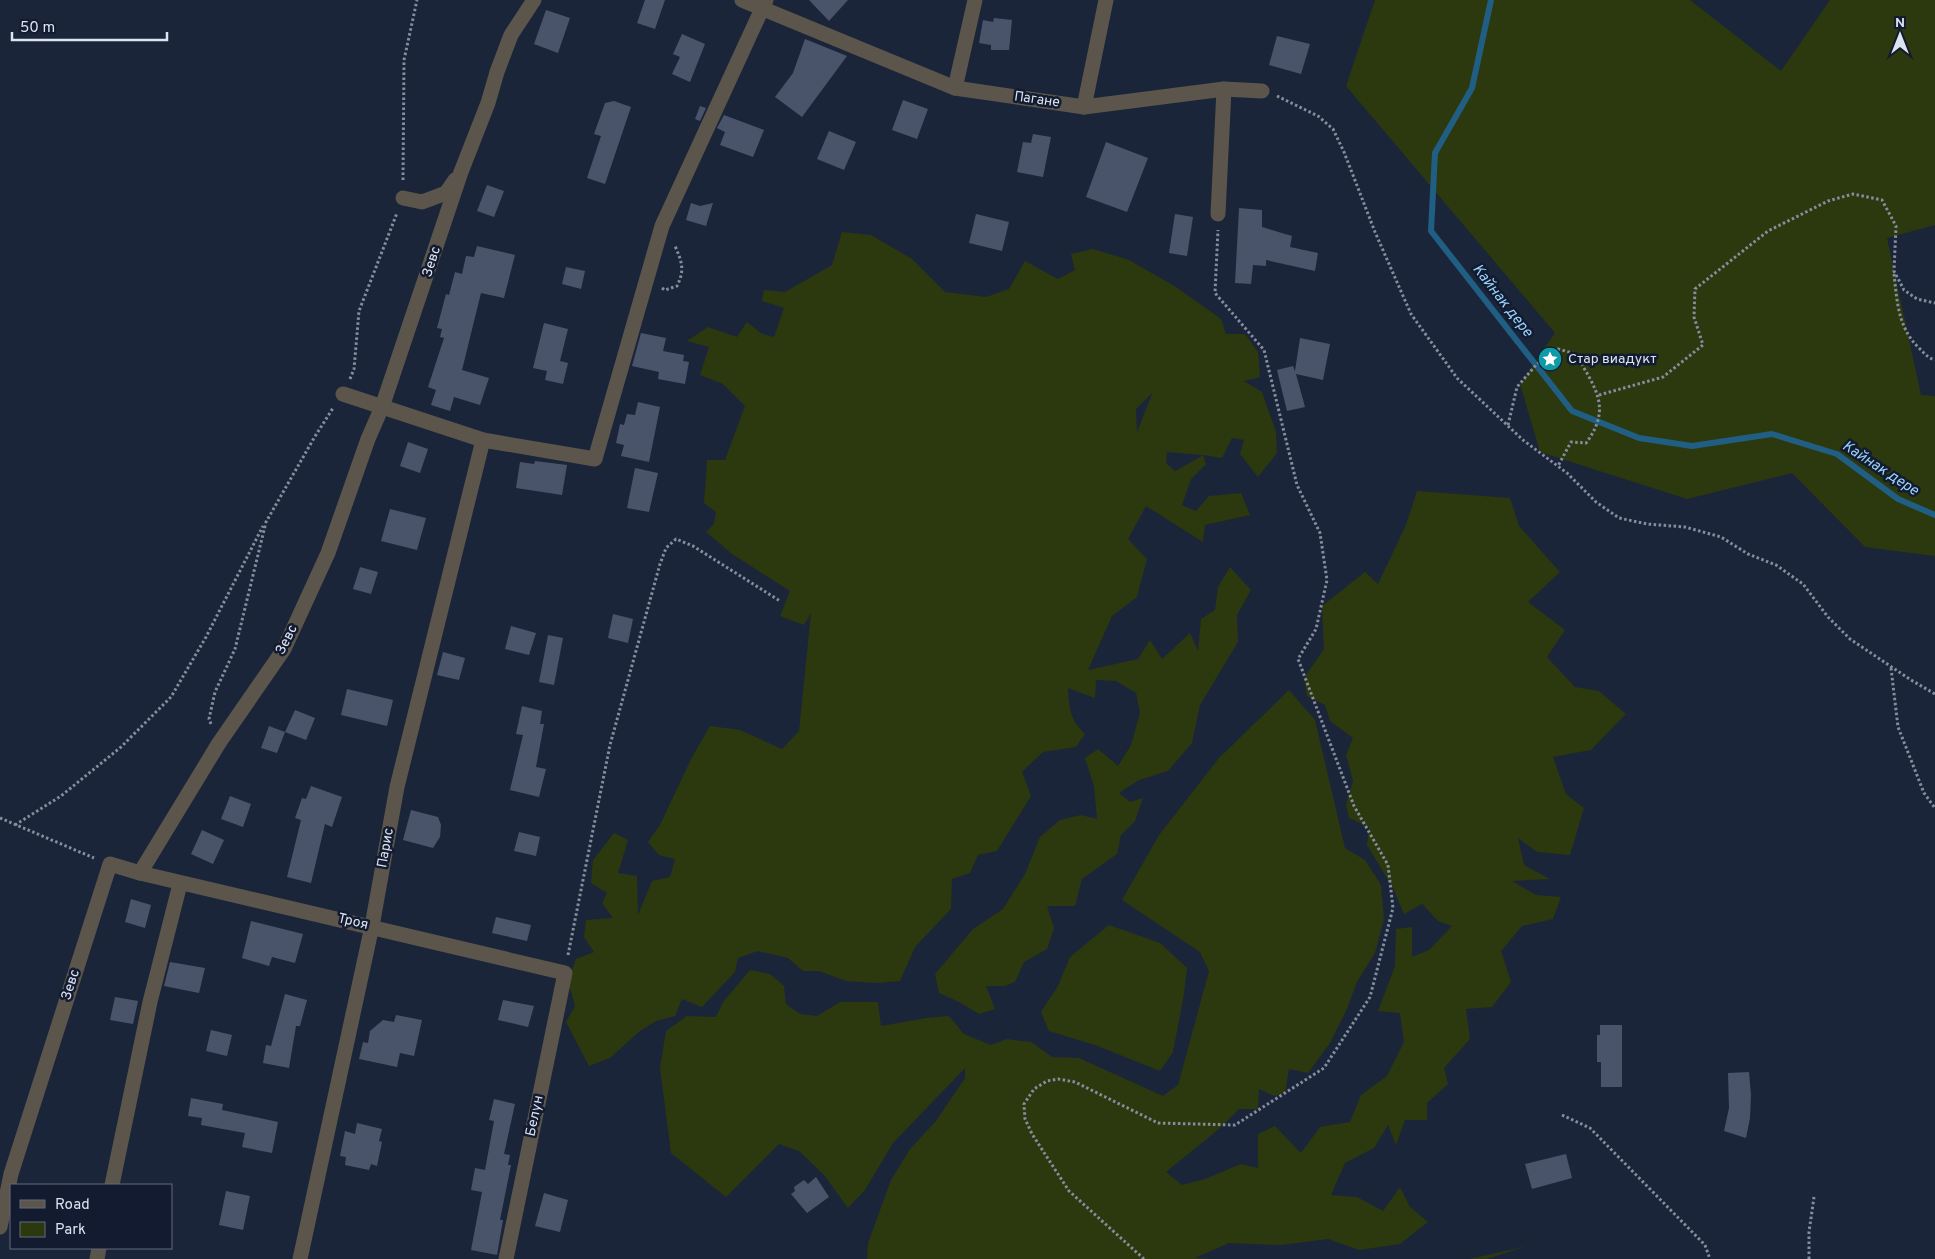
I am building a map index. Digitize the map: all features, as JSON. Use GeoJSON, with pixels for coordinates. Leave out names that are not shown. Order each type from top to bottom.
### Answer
{"type":"FeatureCollection","features":[{"type":"Feature","properties":{"kind":"street","name":"Зевс"},"geometry":{"type":"LineString","coordinates":[[140,873],[220,744],[284,649],[328,553],[368,439],[382,407],[461,172],[488,104],[497,72],[511,35],[534,0]]}},
{"type":"Feature","properties":{"kind":"street","name":"Пагане"},"geometry":{"type":"LineString","coordinates":[[742,0],[764,4],[955,88],[1084,107],[1224,89],[1262,92]]}},
{"type":"Feature","properties":{"kind":"street"},"geometry":{"type":"LineString","coordinates":[[955,88],[975,0]]}},
{"type":"Feature","properties":{"kind":"street"},"geometry":{"type":"LineString","coordinates":[[1084,107],[1106,0]]}},
{"type":"Feature","properties":{"kind":"street"},"geometry":{"type":"LineString","coordinates":[[343,394],[482,440],[596,459],[662,226],[764,4]]}},
{"type":"Feature","properties":{"kind":"street"},"geometry":{"type":"LineString","coordinates":[[1218,214],[1224,89]]}},
{"type":"Feature","properties":{"kind":"street"},"geometry":{"type":"LineString","coordinates":[[403,198],[422,202],[446,194],[461,172]]}},
{"type":"Feature","properties":{"kind":"street","name":"Парис"},"geometry":{"type":"LineString","coordinates":[[300,1259],[372,926],[397,787],[482,440]]}},
{"type":"Feature","properties":{"kind":"street"},"geometry":{"type":"LineString","coordinates":[[110,864],[140,873]]}},
{"type":"Feature","properties":{"kind":"street","name":"Зевс"},"geometry":{"type":"LineString","coordinates":[[0,1227],[11,1174],[110,864]]}},
{"type":"Feature","properties":{"kind":"street","name":"Троя"},"geometry":{"type":"LineString","coordinates":[[140,873],[180,884],[372,926],[565,973]]}},
{"type":"Feature","properties":{"kind":"street"},"geometry":{"type":"LineString","coordinates":[[112,1184],[150,1002],[180,884]]}},
{"type":"Feature","properties":{"kind":"street","name":"Белун"},"geometry":{"type":"LineString","coordinates":[[506,1259],[565,973]]}},
{"type":"Feature","properties":{"kind":"path"},"geometry":{"type":"LineString","coordinates":[[15,824],[61,796],[121,747],[171,698],[206,637],[266,522],[314,438],[343,394],[354,369],[359,311],[403,198],[404,60],[417,0]]}},
{"type":"Feature","properties":{"kind":"path"},"geometry":{"type":"LineString","coordinates":[[1262,92],[1291,102],[1318,116],[1333,129],[1411,314],[1457,378],[1523,440],[1558,466],[1596,502],[1619,518],[1647,524],[1685,527],[1721,537],[1748,554],[1776,565],[1803,584],[1828,617],[1850,639],[1935,694]]}},
{"type":"Feature","properties":{"kind":"path"},"geometry":{"type":"LineString","coordinates":[[1599,395],[1663,377],[1703,345],[1694,317],[1695,288],[1768,231],[1828,201],[1853,194],[1882,200],[1896,226],[1894,271],[1898,307],[1903,327],[1916,346],[1929,358],[1935,360]]}},
{"type":"Feature","properties":{"kind":"path"},"geometry":{"type":"LineString","coordinates":[[1144,1259],[1069,1191],[1032,1134],[1025,1119],[1024,1104],[1034,1089],[1047,1081],[1066,1080],[1075,1082],[1158,1123],[1235,1125],[1324,1068],[1370,997],[1393,908],[1388,865],[1354,806],[1298,659],[1316,629],[1327,580],[1320,533],[1297,485],[1264,350],[1215,293],[1218,214]]}},
{"type":"Feature","properties":{"kind":"path"},"geometry":{"type":"LineString","coordinates":[[1894,271],[1904,290],[1917,299],[1935,303]]}},
{"type":"Feature","properties":{"kind":"path"},"geometry":{"type":"LineString","coordinates":[[1508,425],[1517,387],[1536,365],[1558,349],[1576,354],[1599,395],[1601,408],[1593,433],[1586,443],[1571,442],[1558,466]]}},
{"type":"Feature","properties":{"kind":"path"},"geometry":{"type":"LineString","coordinates":[[220,744],[209,720],[215,692],[235,649],[266,522]]}},
{"type":"Feature","properties":{"kind":"path"},"geometry":{"type":"LineString","coordinates":[[565,973],[610,745],[666,548],[676,538],[693,546],[780,601]]}},
{"type":"Feature","properties":{"kind":"path"},"geometry":{"type":"LineString","coordinates":[[1891,667],[1898,727],[1924,793],[1935,808]]}},
{"type":"Feature","properties":{"kind":"path"},"geometry":{"type":"LineString","coordinates":[[0,818],[110,864]]}},
{"type":"Feature","properties":{"kind":"path"},"geometry":{"type":"LineString","coordinates":[[1562,1115],[1590,1128],[1704,1245],[1710,1259]]}},
{"type":"Feature","properties":{"kind":"path"},"geometry":{"type":"LineString","coordinates":[[1810,1259],[1810,1232],[1814,1197]]}},
{"type":"Feature","properties":{"kind":"green space"},"geometry":{"type":"Polygon","coordinates":[[[1375,0],[1690,0],[1781,71],[1830,0],[1935,0],[1935,225],[1887,238],[1921,395],[1935,396],[1935,556],[1865,547],[1792,473],[1687,499],[1540,452],[1520,384],[1555,333],[1346,86],[1375,0]]]}},
{"type":"Feature","properties":{"kind":"green space"},"geometry":{"type":"Polygon","coordinates":[[[842,232],[871,235],[912,259],[945,292],[986,297],[1009,289],[1025,261],[1058,279],[1075,270],[1071,254],[1093,249],[1129,260],[1176,287],[1221,319],[1226,334],[1245,334],[1258,352],[1260,377],[1244,381],[1262,392],[1276,432],[1277,453],[1258,477],[1240,454],[1244,440],[1232,438],[1222,458],[1203,455],[1206,464],[1191,479],[1182,505],[1196,511],[1209,496],[1241,493],[1250,515],[1205,525],[1203,542],[1146,506],[1128,539],[1147,559],[1137,597],[1112,616],[1088,670],[1138,659],[1150,640],[1162,659],[1190,633],[1198,651],[1201,619],[1215,610],[1218,587],[1230,567],[1251,590],[1237,615],[1238,642],[1200,705],[1192,743],[1168,771],[1139,780],[1119,793],[1130,802],[1143,798],[1135,821],[1121,835],[1117,854],[1082,879],[1075,906],[1047,906],[1054,928],[1047,949],[1024,962],[1015,982],[1004,986],[986,986],[995,1009],[979,1014],[939,993],[935,974],[973,929],[1003,909],[1025,874],[1040,837],[1060,820],[1081,815],[1097,819],[1094,786],[1085,758],[1098,749],[1118,766],[1131,745],[1140,713],[1136,693],[1116,681],[1096,680],[1095,698],[1068,688],[1073,719],[1085,734],[1076,747],[1043,752],[1022,772],[1031,796],[997,851],[978,855],[970,873],[952,879],[951,909],[915,947],[900,981],[877,983],[846,981],[819,971],[803,971],[788,958],[758,951],[738,958],[735,972],[702,1007],[682,999],[675,1016],[656,1021],[640,1031],[610,1058],[589,1066],[566,1022],[575,1006],[568,981],[576,959],[594,952],[584,937],[586,920],[613,918],[602,903],[607,893],[591,883],[593,860],[614,833],[628,840],[618,873],[637,876],[638,915],[652,881],[670,877],[675,859],[659,855],[648,842],[660,825],[692,757],[710,726],[740,730],[782,749],[799,731],[811,613],[804,625],[780,616],[790,591],[732,554],[706,532],[714,524],[716,512],[704,503],[707,460],[725,460],[745,406],[723,384],[700,375],[709,347],[687,341],[708,327],[737,337],[747,322],[762,334],[774,337],[784,308],[762,301],[764,290],[785,292],[832,265],[842,232]],[[1152,394],[1136,409],[1137,432],[1152,394]],[[1167,452],[1166,463],[1175,471],[1202,456],[1202,455],[1167,452]]]}},
{"type":"Feature","properties":{"kind":"green space"},"geometry":{"type":"Polygon","coordinates":[[[1417,491],[1510,498],[1519,526],[1560,572],[1528,602],[1565,630],[1547,657],[1575,687],[1599,691],[1626,714],[1591,750],[1553,757],[1566,794],[1584,808],[1570,855],[1537,852],[1518,838],[1524,865],[1550,879],[1512,881],[1536,895],[1561,897],[1553,919],[1522,926],[1501,951],[1511,982],[1492,1007],[1466,1009],[1470,1039],[1444,1068],[1448,1084],[1427,1103],[1427,1120],[1405,1120],[1396,1145],[1388,1125],[1374,1148],[1345,1163],[1331,1195],[1357,1197],[1383,1211],[1400,1187],[1410,1207],[1428,1222],[1400,1244],[1359,1250],[1328,1239],[1281,1245],[1229,1243],[1195,1258],[1211,1259],[867,1259],[868,1243],[891,1180],[910,1149],[936,1121],[965,1078],[965,1068],[893,1143],[865,1190],[848,1208],[824,1175],[799,1151],[779,1144],[726,1197],[671,1153],[660,1068],[666,1031],[687,1016],[716,1017],[723,1002],[750,970],[770,974],[784,986],[786,1004],[800,1014],[817,1016],[840,1002],[878,1002],[881,1026],[949,1016],[964,1034],[991,1045],[1007,1039],[1031,1042],[1052,1057],[1079,1058],[1163,1096],[1178,1085],[1209,971],[1200,952],[1122,900],[1159,835],[1219,758],[1289,690],[1315,720],[1345,848],[1365,860],[1381,885],[1384,919],[1375,953],[1357,982],[1346,1011],[1330,1043],[1308,1073],[1289,1069],[1285,1093],[1274,1096],[1259,1089],[1258,1109],[1239,1109],[1219,1129],[1166,1172],[1182,1185],[1205,1179],[1241,1164],[1258,1168],[1258,1134],[1275,1126],[1301,1153],[1320,1127],[1350,1122],[1361,1095],[1387,1076],[1404,1042],[1400,1013],[1378,1011],[1395,966],[1396,929],[1412,927],[1412,957],[1429,950],[1452,926],[1438,921],[1422,904],[1404,914],[1393,888],[1367,845],[1369,827],[1349,818],[1346,805],[1353,781],[1346,755],[1353,738],[1330,721],[1325,705],[1307,696],[1304,678],[1324,649],[1322,606],[1365,572],[1378,584],[1406,525],[1417,491]]]}},
{"type":"Feature","properties":{"kind":"green space"},"geometry":{"type":"Polygon","coordinates":[[[1109,925],[1160,943],[1187,968],[1173,1052],[1160,1071],[1095,1045],[1049,1031],[1041,1012],[1058,986],[1070,957],[1109,925]]]}},
{"type":"Feature","properties":{"kind":"green space"},"geometry":{"type":"Polygon","coordinates":[[[1527,1246],[1487,1259],[1470,1259],[1527,1246]]]}},
{"type":"Feature","properties":{"kind":"building"},"geometry":{"type":"Polygon","coordinates":[[[645,0],[665,0],[655,29],[637,23],[645,0]]]}},
{"type":"Feature","properties":{"kind":"building"},"geometry":{"type":"Polygon","coordinates":[[[809,0],[848,0],[829,21],[809,0]]]}},
{"type":"Feature","properties":{"kind":"building"},"geometry":{"type":"Polygon","coordinates":[[[546,10],[570,18],[558,53],[534,44],[546,10]]]}},
{"type":"Feature","properties":{"kind":"building"},"geometry":{"type":"Polygon","coordinates":[[[994,18],[1012,20],[1009,50],[991,50],[991,45],[979,43],[983,20],[993,22],[994,18]]]}},
{"type":"Feature","properties":{"kind":"building"},"geometry":{"type":"Polygon","coordinates":[[[682,34],[705,44],[690,82],[672,74],[680,57],[673,54],[682,34]]]}},
{"type":"Feature","properties":{"kind":"building"},"geometry":{"type":"Polygon","coordinates":[[[1277,36],[1310,44],[1301,74],[1269,65],[1277,36]]]}},
{"type":"Feature","properties":{"kind":"building"},"geometry":{"type":"Polygon","coordinates":[[[805,39],[847,56],[802,117],[775,97],[793,73],[805,39]]]}},
{"type":"Feature","properties":{"kind":"building"},"geometry":{"type":"Polygon","coordinates":[[[903,100],[928,109],[917,139],[892,130],[903,100]]]}},
{"type":"Feature","properties":{"kind":"building"},"geometry":{"type":"Polygon","coordinates":[[[614,101],[631,107],[605,184],[587,178],[601,136],[594,134],[605,103],[614,101]]]}},
{"type":"Feature","properties":{"kind":"building"},"geometry":{"type":"Polygon","coordinates":[[[700,106],[706,108],[700,121],[695,119],[700,106]]]}},
{"type":"Feature","properties":{"kind":"building"},"geometry":{"type":"Polygon","coordinates":[[[724,115],[764,130],[753,157],[720,145],[725,132],[717,128],[724,115]]]}},
{"type":"Feature","properties":{"kind":"building"},"geometry":{"type":"Polygon","coordinates":[[[829,131],[856,142],[844,170],[817,159],[829,131]]]}},
{"type":"Feature","properties":{"kind":"building"},"geometry":{"type":"Polygon","coordinates":[[[1033,134],[1051,137],[1043,177],[1017,172],[1023,142],[1031,143],[1033,134]]]}},
{"type":"Feature","properties":{"kind":"building"},"geometry":{"type":"Polygon","coordinates":[[[1106,142],[1148,158],[1127,212],[1086,197],[1106,142]]]}},
{"type":"Feature","properties":{"kind":"building"},"geometry":{"type":"Polygon","coordinates":[[[487,185],[504,191],[494,217],[477,211],[487,185]]]}},
{"type":"Feature","properties":{"kind":"building"},"geometry":{"type":"Polygon","coordinates":[[[691,203],[700,206],[713,203],[706,226],[686,220],[691,203]]]}},
{"type":"Feature","properties":{"kind":"building"},"geometry":{"type":"Polygon","coordinates":[[[1239,208],[1262,210],[1262,227],[1292,236],[1290,247],[1318,253],[1315,271],[1266,260],[1266,266],[1253,265],[1251,284],[1235,283],[1239,208]]]}},
{"type":"Feature","properties":{"kind":"building"},"geometry":{"type":"Polygon","coordinates":[[[976,214],[1009,222],[1002,251],[969,243],[976,214]]]}},
{"type":"Feature","properties":{"kind":"building"},"geometry":{"type":"Polygon","coordinates":[[[1175,214],[1193,217],[1187,256],[1169,253],[1175,214]]]}},
{"type":"Feature","properties":{"kind":"building"},"geometry":{"type":"Polygon","coordinates":[[[477,246],[515,255],[504,298],[481,293],[462,370],[489,378],[480,405],[454,397],[450,411],[431,405],[436,390],[428,387],[444,338],[440,337],[442,329],[437,328],[446,294],[449,295],[455,272],[462,274],[466,256],[474,257],[477,246]]]}},
{"type":"Feature","properties":{"kind":"building"},"geometry":{"type":"Polygon","coordinates":[[[566,267],[585,271],[581,289],[562,284],[566,267]]]}},
{"type":"Feature","properties":{"kind":"building"},"geometry":{"type":"Polygon","coordinates":[[[544,323],[568,329],[560,361],[568,363],[563,384],[545,380],[547,371],[533,368],[544,323]]]}},
{"type":"Feature","properties":{"kind":"building"},"geometry":{"type":"Polygon","coordinates":[[[641,333],[666,338],[663,351],[684,355],[683,361],[689,362],[685,384],[658,379],[659,372],[632,366],[641,333]]]}},
{"type":"Feature","properties":{"kind":"building"},"geometry":{"type":"Polygon","coordinates":[[[1300,338],[1330,344],[1323,380],[1296,374],[1305,407],[1287,411],[1277,370],[1293,366],[1295,371],[1300,338]]]}},
{"type":"Feature","properties":{"kind":"building"},"geometry":{"type":"Polygon","coordinates":[[[638,402],[660,407],[649,462],[621,456],[624,445],[616,443],[620,424],[624,425],[627,414],[635,415],[638,402]]]}},
{"type":"Feature","properties":{"kind":"building"},"geometry":{"type":"Polygon","coordinates":[[[408,442],[428,449],[420,473],[400,466],[408,442]]]}},
{"type":"Feature","properties":{"kind":"building"},"geometry":{"type":"Polygon","coordinates":[[[535,461],[567,465],[562,495],[516,488],[520,462],[534,464],[535,461]]]}},
{"type":"Feature","properties":{"kind":"building"},"geometry":{"type":"Polygon","coordinates":[[[635,468],[658,473],[649,512],[627,508],[635,468]]]}},
{"type":"Feature","properties":{"kind":"building"},"geometry":{"type":"Polygon","coordinates":[[[390,509],[426,518],[417,550],[381,541],[390,509]]]}},
{"type":"Feature","properties":{"kind":"building"},"geometry":{"type":"Polygon","coordinates":[[[360,567],[378,572],[371,594],[353,589],[360,567]]]}},
{"type":"Feature","properties":{"kind":"building"},"geometry":{"type":"Polygon","coordinates":[[[613,614],[633,619],[628,643],[608,638],[613,614]]]}},
{"type":"Feature","properties":{"kind":"building"},"geometry":{"type":"Polygon","coordinates":[[[511,626],[536,633],[529,655],[505,649],[511,626]]]}},
{"type":"Feature","properties":{"kind":"building"},"geometry":{"type":"Polygon","coordinates":[[[548,635],[563,638],[554,685],[539,682],[548,635]]]}},
{"type":"Feature","properties":{"kind":"building"},"geometry":{"type":"Polygon","coordinates":[[[443,652],[465,658],[459,680],[437,675],[443,652]]]}},
{"type":"Feature","properties":{"kind":"building"},"geometry":{"type":"Polygon","coordinates":[[[347,689],[393,700],[387,726],[341,715],[347,689]]]}},
{"type":"Feature","properties":{"kind":"building"},"geometry":{"type":"Polygon","coordinates":[[[522,706],[542,711],[540,724],[544,724],[536,767],[546,769],[539,797],[510,790],[523,735],[516,734],[522,706]]]}},
{"type":"Feature","properties":{"kind":"building"},"geometry":{"type":"Polygon","coordinates":[[[295,710],[315,718],[306,740],[285,732],[295,710]]]}},
{"type":"Feature","properties":{"kind":"building"},"geometry":{"type":"Polygon","coordinates":[[[269,726],[285,732],[277,753],[261,748],[269,726]]]}},
{"type":"Feature","properties":{"kind":"building"},"geometry":{"type":"Polygon","coordinates":[[[311,786],[342,797],[332,827],[325,824],[311,883],[287,877],[301,820],[295,818],[302,798],[306,799],[311,786]]]}},
{"type":"Feature","properties":{"kind":"building"},"geometry":{"type":"Polygon","coordinates":[[[230,796],[251,804],[243,827],[221,819],[230,796]]]}},
{"type":"Feature","properties":{"kind":"building"},"geometry":{"type":"Polygon","coordinates":[[[411,810],[438,817],[441,825],[440,837],[433,848],[403,840],[411,810]]]}},
{"type":"Feature","properties":{"kind":"building"},"geometry":{"type":"Polygon","coordinates":[[[202,830],[224,840],[213,864],[191,854],[202,830]]]}},
{"type":"Feature","properties":{"kind":"building"},"geometry":{"type":"Polygon","coordinates":[[[519,832],[540,837],[536,856],[514,851],[519,832]]]}},
{"type":"Feature","properties":{"kind":"building"},"geometry":{"type":"Polygon","coordinates":[[[131,899],[151,905],[145,928],[125,922],[131,899]]]}},
{"type":"Feature","properties":{"kind":"building"},"geometry":{"type":"Polygon","coordinates":[[[496,917],[531,925],[527,941],[492,933],[496,917]]]}},
{"type":"Feature","properties":{"kind":"building"},"geometry":{"type":"Polygon","coordinates":[[[251,921],[303,934],[295,963],[272,957],[269,966],[242,958],[251,921]]]}},
{"type":"Feature","properties":{"kind":"building"},"geometry":{"type":"Polygon","coordinates":[[[170,962],[205,968],[199,993],[164,986],[170,962]]]}},
{"type":"Feature","properties":{"kind":"building"},"geometry":{"type":"Polygon","coordinates":[[[285,994],[307,1000],[300,1026],[296,1026],[289,1068],[263,1063],[266,1045],[271,1046],[285,994]]]}},
{"type":"Feature","properties":{"kind":"building"},"geometry":{"type":"Polygon","coordinates":[[[115,997],[138,1001],[133,1024],[110,1020],[115,997]]]}},
{"type":"Feature","properties":{"kind":"building"},"geometry":{"type":"Polygon","coordinates":[[[503,1000],[534,1006],[528,1027],[498,1020],[503,1000]]]}},
{"type":"Feature","properties":{"kind":"building"},"geometry":{"type":"Polygon","coordinates":[[[396,1015],[422,1020],[414,1056],[400,1053],[397,1067],[359,1059],[363,1042],[368,1043],[370,1031],[383,1020],[394,1022],[396,1015]]]}},
{"type":"Feature","properties":{"kind":"building"},"geometry":{"type":"Polygon","coordinates":[[[1600,1025],[1622,1025],[1622,1087],[1601,1087],[1601,1062],[1597,1062],[1597,1035],[1600,1035],[1600,1025]]]}},
{"type":"Feature","properties":{"kind":"building"},"geometry":{"type":"Polygon","coordinates":[[[211,1030],[232,1035],[227,1056],[206,1051],[211,1030]]]}},
{"type":"Feature","properties":{"kind":"building"},"geometry":{"type":"Polygon","coordinates":[[[1749,1072],[1750,1118],[1746,1138],[1724,1131],[1729,1108],[1728,1073],[1749,1072]]]}},
{"type":"Feature","properties":{"kind":"building"},"geometry":{"type":"Polygon","coordinates":[[[191,1098],[223,1104],[222,1110],[278,1122],[272,1153],[242,1147],[245,1133],[201,1125],[202,1118],[188,1116],[191,1098]]]}},
{"type":"Feature","properties":{"kind":"building"},"geometry":{"type":"Polygon","coordinates":[[[494,1099],[515,1104],[504,1154],[510,1155],[508,1165],[511,1165],[500,1220],[503,1220],[497,1255],[471,1250],[482,1192],[471,1190],[475,1168],[485,1170],[494,1121],[489,1120],[494,1099]]]}},
{"type":"Feature","properties":{"kind":"building"},"geometry":{"type":"Polygon","coordinates":[[[357,1123],[382,1129],[379,1141],[382,1142],[377,1166],[371,1164],[369,1170],[345,1165],[346,1157],[340,1156],[345,1131],[355,1134],[357,1123]]]}},
{"type":"Feature","properties":{"kind":"building"},"geometry":{"type":"Polygon","coordinates":[[[1566,1154],[1572,1178],[1532,1189],[1525,1164],[1566,1154]]]}},
{"type":"Feature","properties":{"kind":"building"},"geometry":{"type":"Polygon","coordinates":[[[816,1177],[829,1197],[807,1213],[791,1194],[795,1191],[794,1187],[804,1180],[808,1184],[816,1177]]]}},
{"type":"Feature","properties":{"kind":"building"},"geometry":{"type":"Polygon","coordinates":[[[226,1191],[250,1196],[243,1230],[219,1225],[226,1191]]]}},
{"type":"Feature","properties":{"kind":"building"},"geometry":{"type":"Polygon","coordinates":[[[544,1193],[568,1200],[560,1232],[535,1226],[544,1193]]]}},
{"type":"Feature","properties":{"kind":"waterway","name":"Кайнак дере"},"geometry":{"type":"LineString","coordinates":[[1491,0],[1472,88],[1435,153],[1431,231],[1572,411],[1639,438],[1692,446],[1772,434],[1837,454],[1898,499],[1935,515]]}},
{"type":"Feature","properties":{"kind":"place","name":"Стар виадукт"},"geometry":{"type":"Point","coordinates":[1550,359]}}]}
